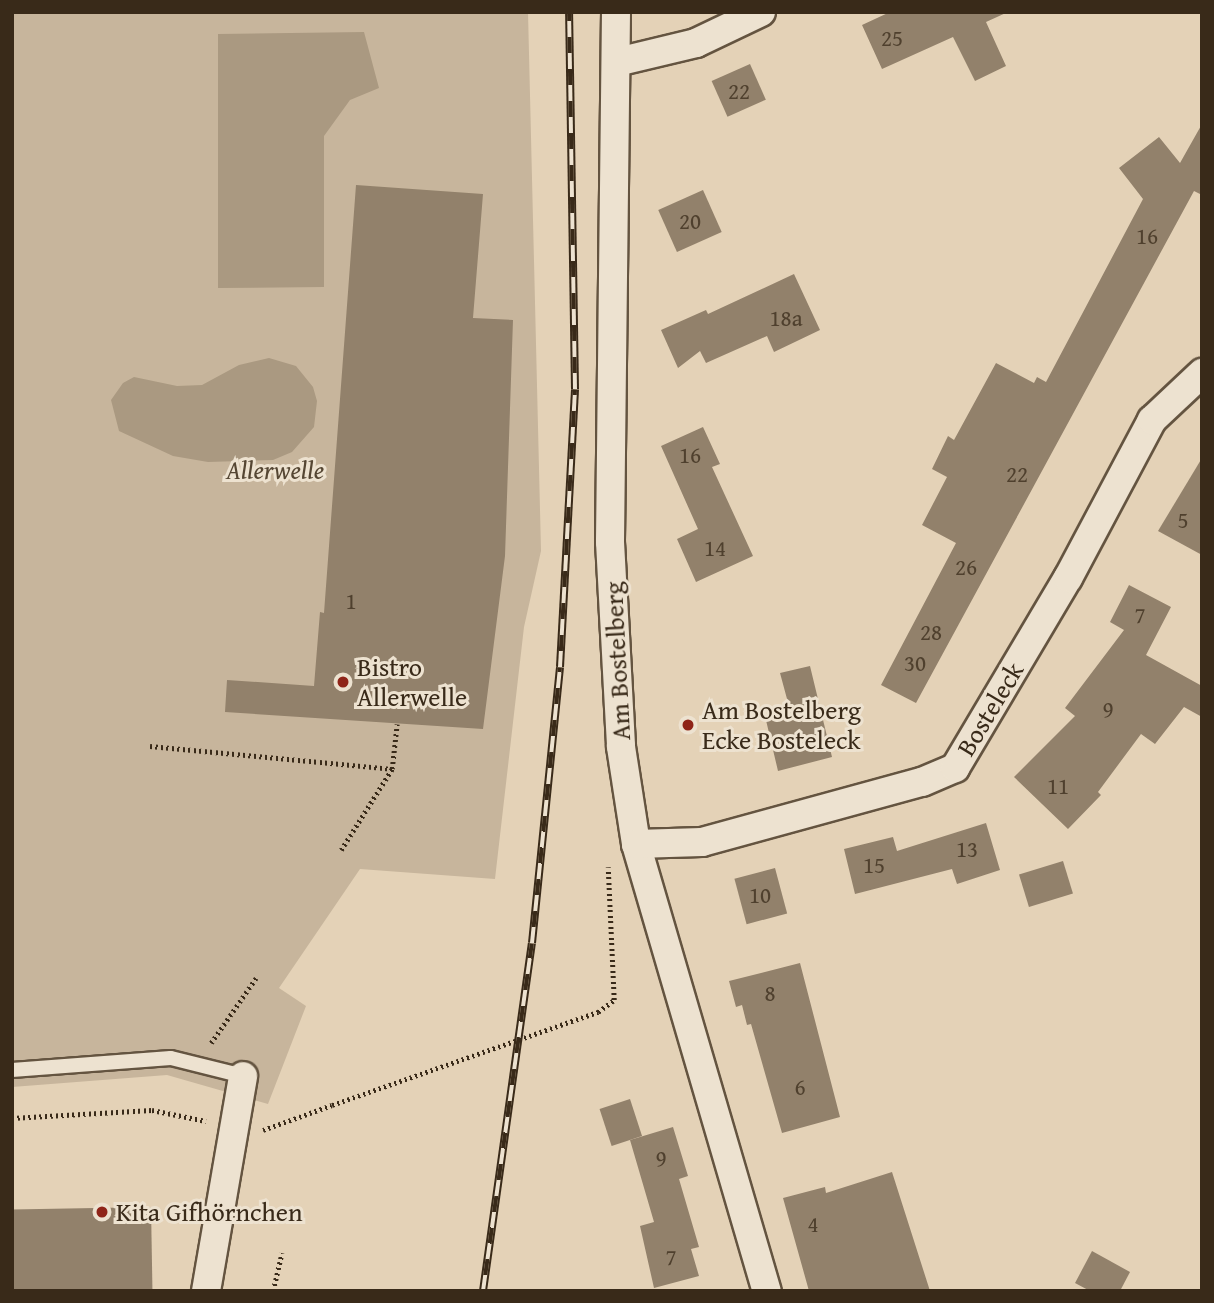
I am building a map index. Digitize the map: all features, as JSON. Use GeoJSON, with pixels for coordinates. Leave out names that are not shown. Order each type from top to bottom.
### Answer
{"type":"FeatureCollection","features":[{"type":"Feature","properties":{"kind":"street","name":"Am Bostelberg"},"geometry":{"type":"LineString","coordinates":[[616,12],[610,542],[621,747],[636,844],[767,1291]]}},
{"type":"Feature","properties":{"kind":"street"},"geometry":{"type":"LineString","coordinates":[[617,62],[695,43],[761,12]]}},
{"type":"Feature","properties":{"kind":"street","name":"Bosteleck"},"geometry":{"type":"LineString","coordinates":[[636,844],[702,842],[922,782],[955,768],[1068,578],[1152,421],[1202,373]]}},
{"type":"Feature","properties":{"kind":"street"},"geometry":{"type":"LineString","coordinates":[[206,1291],[243,1076]]}},
{"type":"Feature","properties":{"kind":"lane"},"geometry":{"type":"LineString","coordinates":[[12,1070],[171,1058],[243,1076]]}},
{"type":"Feature","properties":{"kind":"path"},"geometry":{"type":"LineString","coordinates":[[341,850],[392,769],[397,724]]}},
{"type":"Feature","properties":{"kind":"path"},"geometry":{"type":"LineString","coordinates":[[150,746],[392,769]]}},
{"type":"Feature","properties":{"kind":"path"},"geometry":{"type":"LineString","coordinates":[[12,1118],[152,1110],[234,1127],[264,1130],[598,1012],[614,1000],[607,856],[636,844]]}},
{"type":"Feature","properties":{"kind":"path"},"geometry":{"type":"LineString","coordinates":[[199,1065],[256,978]]}},
{"type":"Feature","properties":{"kind":"path"},"geometry":{"type":"LineString","coordinates":[[273,1291],[282,1252]]}},
{"type":"Feature","properties":{"kind":"green space","name":"Allerwelle"},"geometry":{"type":"Polygon","coordinates":[[[12,12],[528,12],[541,551],[524,627],[495,879],[360,869],[279,988],[306,1006],[268,1104],[167,1075],[12,1087],[12,12]]]}},
{"type":"Feature","properties":{"kind":"shaded area"},"geometry":{"type":"Polygon","coordinates":[[[364,32],[379,88],[350,100],[324,136],[324,287],[218,288],[218,34],[364,32]]]}},
{"type":"Feature","properties":{"kind":"shaded area"},"geometry":{"type":"Polygon","coordinates":[[[269,358],[296,366],[313,387],[317,401],[314,427],[292,452],[273,460],[208,462],[173,456],[119,431],[111,400],[123,383],[134,377],[177,386],[202,385],[239,365],[269,358]]]}},
{"type":"Feature","properties":{"kind":"building"},"geometry":{"type":"Polygon","coordinates":[[[890,12],[1008,12],[986,22],[1006,66],[975,81],[953,37],[882,69],[862,25],[890,12]]]}},
{"type":"Feature","properties":{"kind":"building"},"geometry":{"type":"Polygon","coordinates":[[[750,64],[766,100],[727,117],[712,81],[750,64]]]}},
{"type":"Feature","properties":{"kind":"building"},"geometry":{"type":"Polygon","coordinates":[[[1202,124],[1202,195],[1194,191],[916,703],[881,685],[956,543],[922,525],[947,477],[932,469],[948,436],[954,440],[996,363],[1034,383],[1037,377],[1046,382],[1143,199],[1119,168],[1159,137],[1180,163],[1202,124]]]}},
{"type":"Feature","properties":{"kind":"building"},"geometry":{"type":"Polygon","coordinates":[[[356,185],[483,194],[473,318],[513,320],[505,556],[483,729],[225,712],[227,680],[314,686],[320,612],[324,613],[356,185]]]}},
{"type":"Feature","properties":{"kind":"building"},"geometry":{"type":"Polygon","coordinates":[[[703,190],[722,232],[677,252],[658,210],[703,190]]]}},
{"type":"Feature","properties":{"kind":"building"},"geometry":{"type":"Polygon","coordinates":[[[794,274],[820,330],[774,352],[767,336],[706,363],[700,351],[678,368],[661,330],[706,310],[708,314],[794,274]]]}},
{"type":"Feature","properties":{"kind":"building"},"geometry":{"type":"Polygon","coordinates":[[[703,427],[720,464],[712,467],[753,556],[696,582],[677,539],[698,529],[661,446],[703,427]]]}},
{"type":"Feature","properties":{"kind":"building"},"geometry":{"type":"Polygon","coordinates":[[[1202,458],[1202,555],[1158,531],[1202,458]]]}},
{"type":"Feature","properties":{"kind":"building"},"geometry":{"type":"Polygon","coordinates":[[[1129,585],[1171,607],[1146,655],[1202,686],[1202,717],[1184,707],[1155,744],[1141,734],[1098,792],[1101,795],[1068,829],[1014,777],[1075,716],[1065,708],[1124,630],[1110,622],[1129,585]]]}},
{"type":"Feature","properties":{"kind":"building"},"geometry":{"type":"Polygon","coordinates":[[[810,666],[832,757],[778,771],[765,716],[790,710],[780,673],[810,666]]]}},
{"type":"Feature","properties":{"kind":"building"},"geometry":{"type":"Polygon","coordinates":[[[986,823],[1000,870],[957,884],[952,869],[855,894],[844,849],[893,837],[897,851],[986,823]]]}},
{"type":"Feature","properties":{"kind":"building"},"geometry":{"type":"Polygon","coordinates":[[[1063,861],[1073,894],[1029,907],[1019,874],[1063,861]]]}},
{"type":"Feature","properties":{"kind":"building"},"geometry":{"type":"Polygon","coordinates":[[[775,868],[787,913],[747,924],[734,879],[775,868]]]}},
{"type":"Feature","properties":{"kind":"building"},"geometry":{"type":"Polygon","coordinates":[[[800,963],[840,1117],[782,1133],[751,1024],[747,1025],[742,1005],[736,1007],[729,981],[800,963]]]}},
{"type":"Feature","properties":{"kind":"building"},"geometry":{"type":"Polygon","coordinates":[[[630,1099],[642,1136],[612,1146],[600,1109],[630,1099]]]}},
{"type":"Feature","properties":{"kind":"building"},"geometry":{"type":"Polygon","coordinates":[[[673,1127],[688,1176],[679,1179],[699,1247],[691,1249],[699,1276],[654,1288],[640,1226],[654,1222],[630,1140],[673,1127]]]}},
{"type":"Feature","properties":{"kind":"building"},"geometry":{"type":"Polygon","coordinates":[[[892,1172],[930,1291],[809,1291],[783,1198],[825,1187],[826,1193],[892,1172]]]}},
{"type":"Feature","properties":{"kind":"building"},"geometry":{"type":"Polygon","coordinates":[[[151,1207],[152,1291],[13,1291],[12,1209],[151,1207]]]}},
{"type":"Feature","properties":{"kind":"building"},"geometry":{"type":"Polygon","coordinates":[[[1092,1251],[1130,1272],[1120,1291],[1090,1291],[1075,1283],[1092,1251]]]}},
{"type":"Feature","properties":{"kind":"railway"},"geometry":{"type":"LineString","coordinates":[[483,1291],[532,943],[560,667],[575,389],[569,12]]}},
{"type":"Feature","properties":{"kind":"place","name":"Bistro Allerwelle"},"geometry":{"type":"Point","coordinates":[343,682]}},
{"type":"Feature","properties":{"kind":"place","name":"Am Bostelberg Ecke Bosteleck"},"geometry":{"type":"Point","coordinates":[688,725]}},
{"type":"Feature","properties":{"kind":"place","name":"Kita Gifhörnchen"},"geometry":{"type":"Point","coordinates":[102,1212]}}]}
